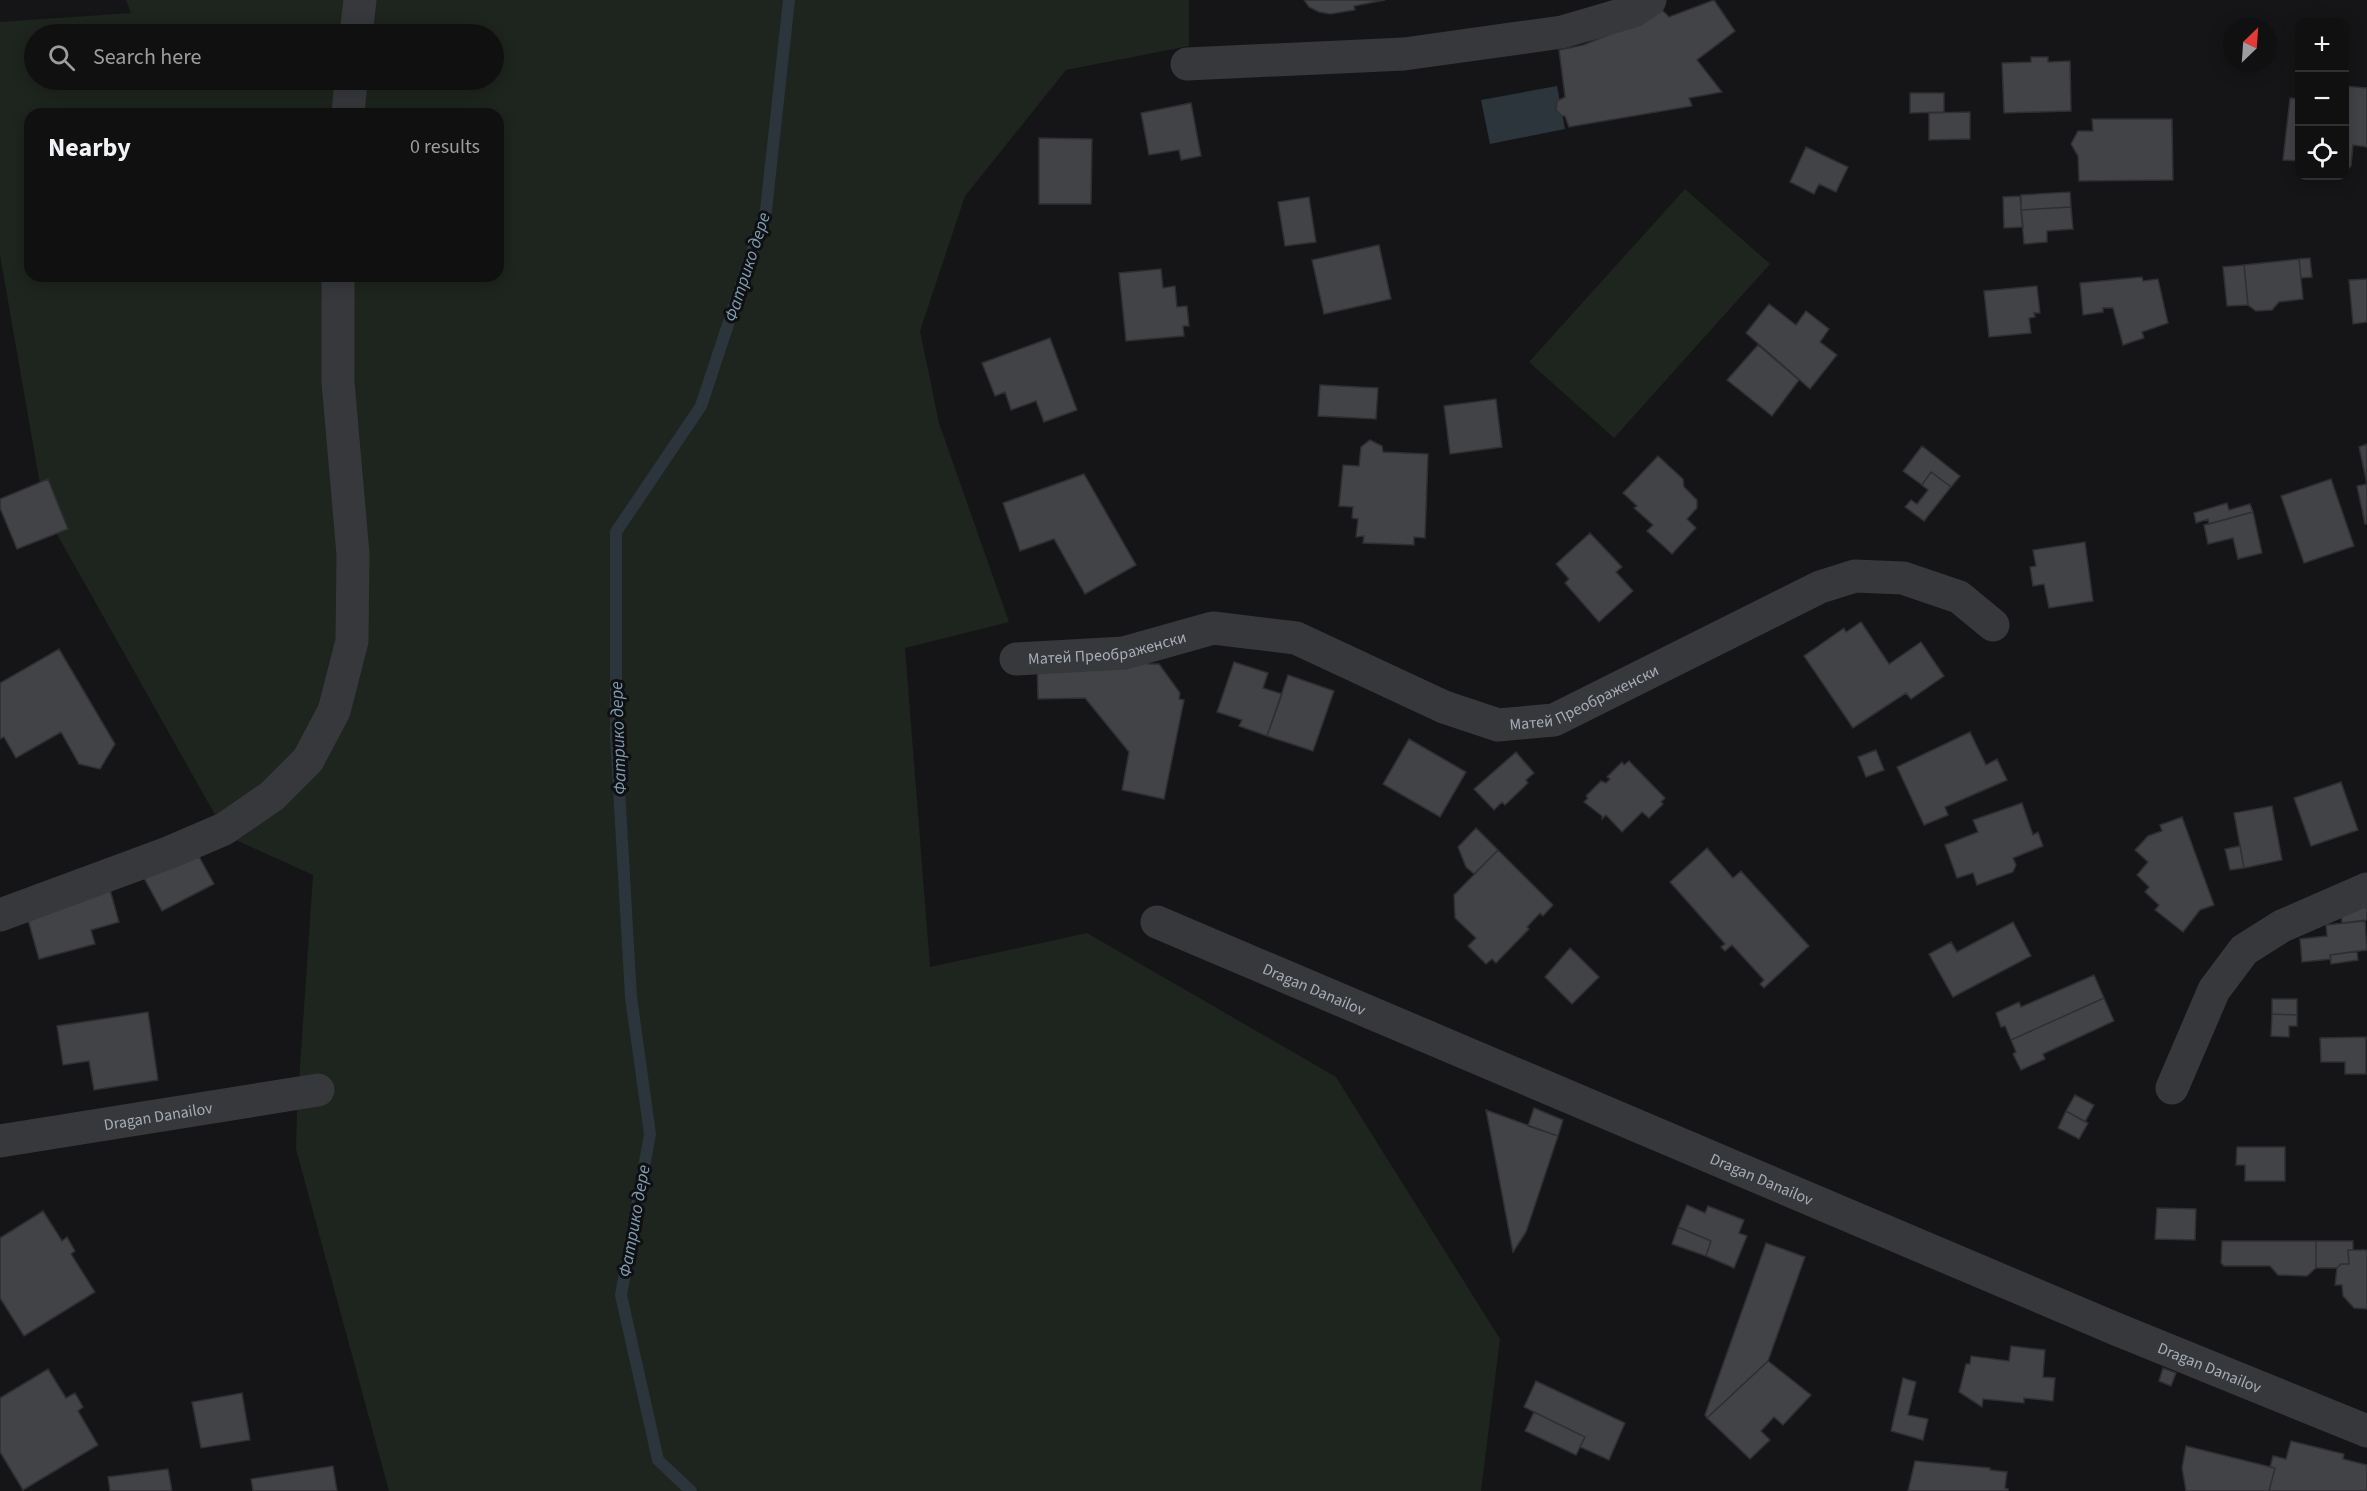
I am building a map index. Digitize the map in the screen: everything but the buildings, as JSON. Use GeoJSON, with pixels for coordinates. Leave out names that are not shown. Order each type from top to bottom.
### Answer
{"type":"FeatureCollection","features":[{"type":"Feature","properties":{"kind":"street"},"geometry":{"type":"LineString","coordinates":[[357,24],[360,0]]}},
{"type":"Feature","properties":{"kind":"street"},"geometry":{"type":"LineString","coordinates":[[1187,64],[1404,54],[1562,32],[1634,11],[1650,0]]}},
{"type":"Feature","properties":{"kind":"street"},"geometry":{"type":"LineString","coordinates":[[349,108],[350,90]]}},
{"type":"Feature","properties":{"kind":"street"},"geometry":{"type":"LineString","coordinates":[[0,915],[168,853],[224,829],[272,796],[308,760],[334,711],[352,641],[353,554],[338,382],[338,282]]}},
{"type":"Feature","properties":{"kind":"street","name":"Матей Преображенски"},"geometry":{"type":"LineString","coordinates":[[1017,659],[1124,652],[1213,628],[1296,638],[1444,707],[1498,725],[1554,720],[1820,587],[1855,576],[1903,578],[1959,597],[1993,625]]}},
{"type":"Feature","properties":{"kind":"street"},"geometry":{"type":"LineString","coordinates":[[2172,1088],[2214,990],[2244,950],[2282,926],[2367,889]]}},
{"type":"Feature","properties":{"kind":"street","name":"Dragan Danailov"},"geometry":{"type":"LineString","coordinates":[[1157,922],[2116,1329],[2367,1431]]}},
{"type":"Feature","properties":{"kind":"street","name":"Dragan Danailov"},"geometry":{"type":"LineString","coordinates":[[0,1142],[318,1090]]}},
{"type":"Feature","properties":{"kind":"shaded area"},"geometry":{"type":"Polygon","coordinates":[[[126,0],[1189,0],[1189,46],[1066,70],[965,196],[920,331],[939,423],[1009,622],[905,648],[930,967],[1087,933],[1336,1077],[1500,1339],[1481,1491],[389,1491],[296,1149],[313,875],[227,836],[45,513],[0,255],[0,22],[131,13],[126,0]]]}},
{"type":"Feature","properties":{"kind":"shaded area"},"geometry":{"type":"Polygon","coordinates":[[[1557,86],[1565,129],[1490,144],[1481,100],[1557,86]]]}},
{"type":"Feature","properties":{"kind":"shaded area"},"geometry":{"type":"Polygon","coordinates":[[[1685,189],[1770,264],[1614,438],[1529,362],[1685,189]]]}},
{"type":"Feature","properties":{"kind":"waterway","name":"Фатрико дере"},"geometry":{"type":"LineString","coordinates":[[691,1491],[658,1460],[621,1295],[650,1134],[631,997],[616,737],[616,532],[701,406],[766,210],[789,0]]}}]}
